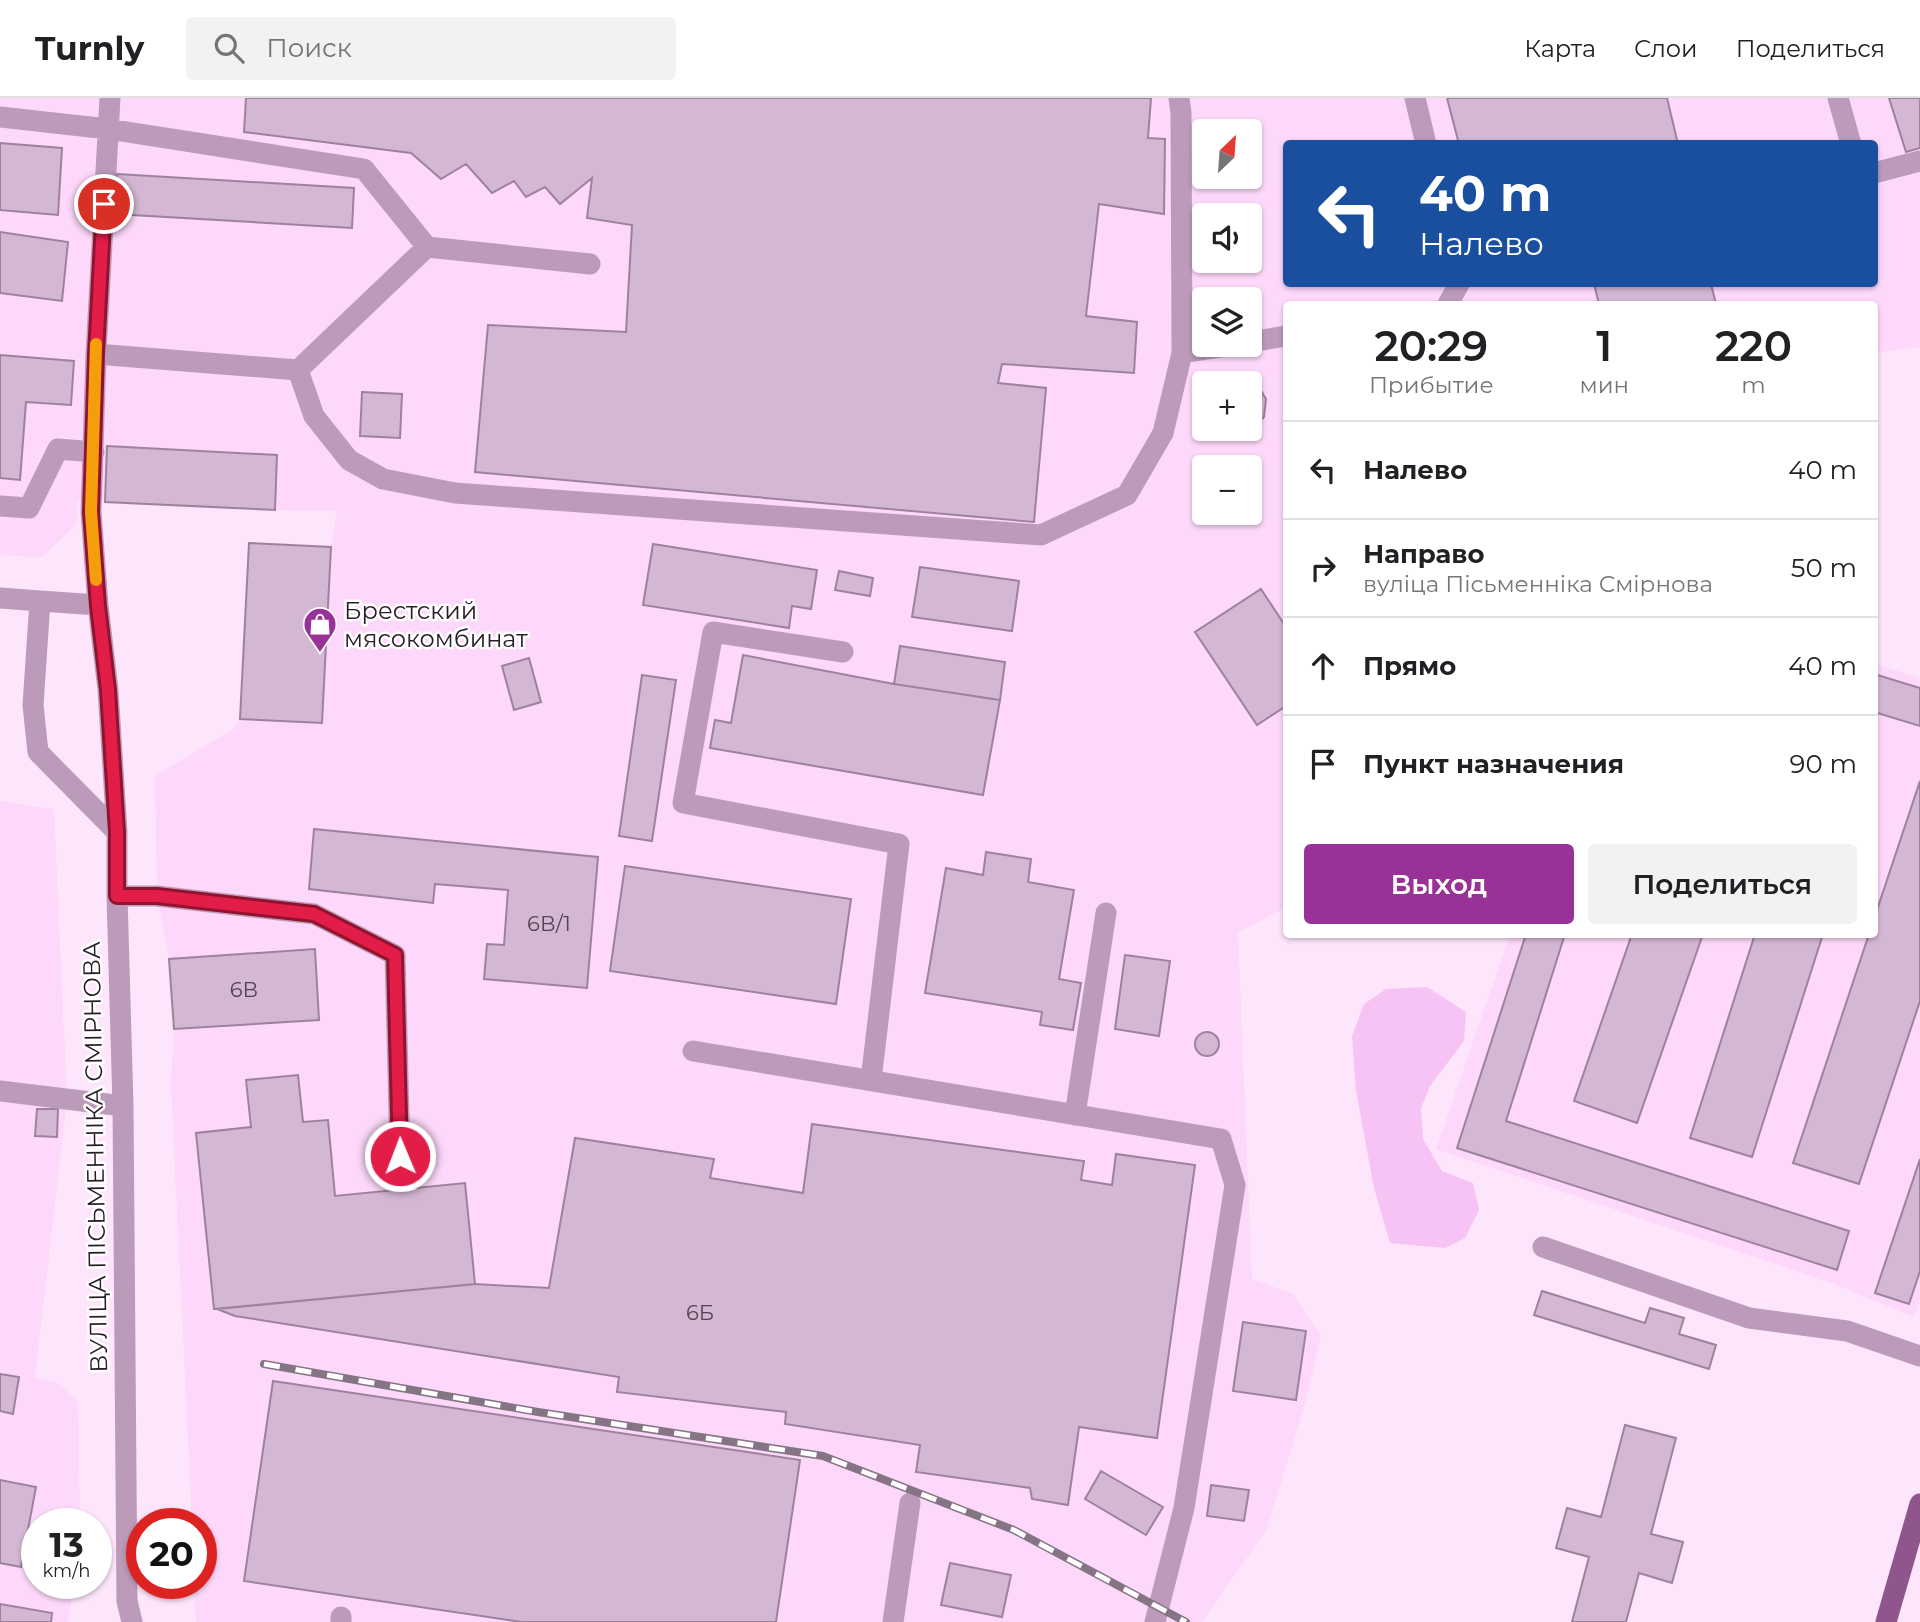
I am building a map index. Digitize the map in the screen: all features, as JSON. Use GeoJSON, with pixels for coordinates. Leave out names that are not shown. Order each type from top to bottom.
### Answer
{"type":"FeatureCollection","features":[{"type":"Feature","properties":{"kind":"main road"},"geometry":{"type":"LineString","coordinates":[[1886,1622],[1920,1504]]}},
{"type":"Feature","properties":{"kind":"street","name":"ВУЛІЦА ПІСЬМЕННІКА СМІРНОВА"},"geometry":{"type":"LineString","coordinates":[[110,98],[96,354],[91,512],[108,690],[117,832],[123,1106],[127,1601],[132,1622]]}},
{"type":"Feature","properties":{"kind":"street"},"geometry":{"type":"LineString","coordinates":[[298,370],[314,415],[349,460],[383,479],[455,493],[1041,535],[1127,495],[1163,433],[1182,353],[1180,98]]}},
{"type":"Feature","properties":{"kind":"street"},"geometry":{"type":"LineString","coordinates":[[1415,98],[1425,140]]}},
{"type":"Feature","properties":{"kind":"street"},"geometry":{"type":"LineString","coordinates":[[1838,98],[1850,140]]}},
{"type":"Feature","properties":{"kind":"street"},"geometry":{"type":"LineString","coordinates":[[0,117],[108,129],[364,169],[427,247],[590,264]]}},
{"type":"Feature","properties":{"kind":"street"},"geometry":{"type":"LineString","coordinates":[[1878,172],[1920,161]]}},
{"type":"Feature","properties":{"kind":"street"},"geometry":{"type":"LineString","coordinates":[[96,354],[298,370],[427,247]]}},
{"type":"Feature","properties":{"kind":"street"},"geometry":{"type":"LineString","coordinates":[[1262,340],[1283,336]]}},
{"type":"Feature","properties":{"kind":"street"},"geometry":{"type":"LineString","coordinates":[[1182,353],[1192,351]]}},
{"type":"Feature","properties":{"kind":"street"},"geometry":{"type":"LineString","coordinates":[[0,506],[29,508],[58,449],[94,452]]}},
{"type":"Feature","properties":{"kind":"street"},"geometry":{"type":"LineString","coordinates":[[0,598],[98,606]]}},
{"type":"Feature","properties":{"kind":"street"},"geometry":{"type":"LineString","coordinates":[[40,601],[33,705],[38,752],[117,832]]}},
{"type":"Feature","properties":{"kind":"street"},"geometry":{"type":"LineString","coordinates":[[843,652],[713,632],[683,803],[899,844],[871,1080]]}},
{"type":"Feature","properties":{"kind":"street"},"geometry":{"type":"LineString","coordinates":[[117,896],[157,896],[314,914],[395,955],[400,1156]]}},
{"type":"Feature","properties":{"kind":"street"},"geometry":{"type":"LineString","coordinates":[[1075,1115],[1106,913]]}},
{"type":"Feature","properties":{"kind":"street"},"geometry":{"type":"LineString","coordinates":[[693,1051],[1222,1139],[1235,1185],[1184,1508],[1155,1622]]}},
{"type":"Feature","properties":{"kind":"street"},"geometry":{"type":"LineString","coordinates":[[0,1091],[123,1106]]}},
{"type":"Feature","properties":{"kind":"street"},"geometry":{"type":"LineString","coordinates":[[1544,1247],[1749,1318],[1847,1331],[1920,1356]]}},
{"type":"Feature","properties":{"kind":"street"},"geometry":{"type":"LineString","coordinates":[[893,1622],[910,1503]]}},
{"type":"Feature","properties":{"kind":"shaded area"},"geometry":{"type":"Polygon","coordinates":[[[0,98],[1920,98],[1920,347],[1878,352],[1878,301],[1283,301],[1283,909],[1238,933],[1252,1279],[1293,1294],[1321,1336],[1305,1404],[1267,1529],[1202,1622],[196,1622],[195,1599],[217,1599],[217,1508],[191,1508],[171,1085],[174,1029],[169,959],[157,896],[155,776],[232,730],[240,719],[249,543],[331,547],[337,511],[78,500],[76,525],[41,558],[0,555],[0,98]]]}},
{"type":"Feature","properties":{"kind":"shaded area"},"geometry":{"type":"Polygon","coordinates":[[[1878,664],[1920,678],[1920,1298],[1914,1317],[1834,1284],[1436,1149],[1509,938],[1878,938],[1878,664]]]}},
{"type":"Feature","properties":{"kind":"shaded area"},"geometry":{"type":"Polygon","coordinates":[[[0,801],[54,809],[67,1099],[35,1377],[59,1384],[78,1401],[80,1508],[21,1508],[21,1599],[72,1599],[68,1622],[0,1622],[0,801]]]}},
{"type":"Feature","properties":{"kind":"shaded area"},"geometry":{"type":"Polygon","coordinates":[[[1427,987],[1466,1012],[1464,1041],[1430,1086],[1421,1108],[1423,1139],[1442,1171],[1473,1183],[1479,1210],[1465,1238],[1445,1248],[1390,1243],[1374,1188],[1356,1091],[1352,1036],[1364,1004],[1386,989],[1427,987]]]}},
{"type":"Feature","properties":{"kind":"building"},"geometry":{"type":"Polygon","coordinates":[[[246,98],[1151,98],[1148,138],[1165,139],[1164,214],[1099,204],[1086,316],[1137,322],[1134,373],[1002,364],[998,383],[1046,388],[1034,522],[475,472],[488,325],[626,332],[632,225],[587,218],[592,178],[560,204],[545,187],[526,197],[514,181],[492,193],[466,164],[441,179],[411,153],[244,132],[246,98]]]}},
{"type":"Feature","properties":{"kind":"building"},"geometry":{"type":"Polygon","coordinates":[[[1447,98],[1667,98],[1677,140],[1458,140],[1447,98]]]}},
{"type":"Feature","properties":{"kind":"building"},"geometry":{"type":"Polygon","coordinates":[[[1889,98],[1920,98],[1920,148],[1906,152],[1889,98]]]}},
{"type":"Feature","properties":{"kind":"building"},"geometry":{"type":"Polygon","coordinates":[[[0,143],[62,148],[58,215],[0,210],[0,143]]]}},
{"type":"Feature","properties":{"kind":"building"},"geometry":{"type":"Polygon","coordinates":[[[117,174],[354,188],[352,228],[115,214],[117,174]]]}},
{"type":"Feature","properties":{"kind":"building"},"geometry":{"type":"Polygon","coordinates":[[[0,232],[68,242],[62,301],[0,293],[0,232]]]}},
{"type":"Feature","properties":{"kind":"building"},"geometry":{"type":"Polygon","coordinates":[[[1595,287],[1712,287],[1715,301],[1598,301],[1595,287]]]}},
{"type":"Feature","properties":{"kind":"building"},"geometry":{"type":"Polygon","coordinates":[[[0,355],[74,361],[71,405],[26,402],[20,480],[0,478],[0,355]]]}},
{"type":"Feature","properties":{"kind":"building"},"geometry":{"type":"Polygon","coordinates":[[[362,392],[402,394],[400,438],[360,436],[362,392]]]}},
{"type":"Feature","properties":{"kind":"building"},"geometry":{"type":"Polygon","coordinates":[[[1262,392],[1266,399],[1262,419],[1262,392]]]}},
{"type":"Feature","properties":{"kind":"building"},"geometry":{"type":"Polygon","coordinates":[[[107,446],[277,455],[275,510],[105,502],[107,446]]]}},
{"type":"Feature","properties":{"kind":"building"},"geometry":{"type":"Polygon","coordinates":[[[249,543],[331,547],[322,723],[240,719],[249,543]]]}},
{"type":"Feature","properties":{"kind":"building"},"geometry":{"type":"Polygon","coordinates":[[[653,544],[817,570],[811,609],[792,606],[789,628],[643,605],[653,544]]]}},
{"type":"Feature","properties":{"kind":"building"},"geometry":{"type":"Polygon","coordinates":[[[920,567],[1019,581],[1012,631],[912,617],[920,567]]]}},
{"type":"Feature","properties":{"kind":"building"},"geometry":{"type":"Polygon","coordinates":[[[839,571],[873,578],[870,596],[835,590],[839,571]]]}},
{"type":"Feature","properties":{"kind":"building"},"geometry":{"type":"Polygon","coordinates":[[[1261,589],[1283,622],[1283,708],[1257,725],[1195,632],[1261,589]]]}},
{"type":"Feature","properties":{"kind":"building"},"geometry":{"type":"Polygon","coordinates":[[[900,646],[1005,662],[1000,700],[894,684],[900,646]]]}},
{"type":"Feature","properties":{"kind":"building"},"geometry":{"type":"Polygon","coordinates":[[[743,655],[894,684],[1000,700],[983,795],[710,748],[715,720],[731,723],[743,655]]]}},
{"type":"Feature","properties":{"kind":"building"},"geometry":{"type":"Polygon","coordinates":[[[529,658],[541,702],[514,710],[502,666],[529,658]]]}},
{"type":"Feature","properties":{"kind":"building"},"geometry":{"type":"Polygon","coordinates":[[[642,675],[676,680],[652,841],[619,836],[642,675]]]}},
{"type":"Feature","properties":{"kind":"building"},"geometry":{"type":"Polygon","coordinates":[[[1878,675],[1920,688],[1920,726],[1878,713],[1878,675]]]}},
{"type":"Feature","properties":{"kind":"building"},"geometry":{"type":"Polygon","coordinates":[[[1920,781],[1920,1001],[1859,1184],[1793,1163],[1868,938],[1878,938],[1878,907],[1920,781]]]}},
{"type":"Feature","properties":{"kind":"building"},"geometry":{"type":"Polygon","coordinates":[[[314,829],[598,857],[587,988],[484,979],[487,944],[504,945],[508,890],[435,884],[433,903],[309,889],[314,829]]]}},
{"type":"Feature","properties":{"kind":"building"},"geometry":{"type":"Polygon","coordinates":[[[986,852],[1031,859],[1028,882],[1074,890],[1059,979],[1081,983],[1073,1030],[1040,1025],[1042,1012],[925,993],[946,868],[983,875],[986,852]]]}},
{"type":"Feature","properties":{"kind":"building"},"geometry":{"type":"Polygon","coordinates":[[[625,866],[851,899],[836,1004],[610,971],[625,866]]]}},
{"type":"Feature","properties":{"kind":"building"},"geometry":{"type":"Polygon","coordinates":[[[1525,938],[1564,938],[1506,1121],[1849,1231],[1837,1270],[1457,1148],[1525,938]]]}},
{"type":"Feature","properties":{"kind":"building"},"geometry":{"type":"Polygon","coordinates":[[[1631,938],[1702,938],[1637,1123],[1574,1101],[1631,938]]]}},
{"type":"Feature","properties":{"kind":"building"},"geometry":{"type":"Polygon","coordinates":[[[1754,938],[1822,938],[1752,1157],[1690,1138],[1754,938]]]}},
{"type":"Feature","properties":{"kind":"building"},"geometry":{"type":"Polygon","coordinates":[[[315,949],[319,1020],[174,1029],[169,959],[315,949]]]}},
{"type":"Feature","properties":{"kind":"building"},"geometry":{"type":"Polygon","coordinates":[[[1125,955],[1170,961],[1159,1036],[1115,1029],[1125,955]]]}},
{"type":"Feature","properties":{"kind":"building"},"geometry":{"type":"Polygon","coordinates":[[[1207,1032],[1218,1039],[1219,1044],[1212,1055],[1207,1056],[1196,1049],[1195,1044],[1202,1033],[1207,1032]]]}},
{"type":"Feature","properties":{"kind":"building"},"geometry":{"type":"Polygon","coordinates":[[[298,1075],[303,1122],[328,1120],[335,1196],[465,1183],[475,1284],[214,1309],[196,1133],[251,1127],[246,1080],[298,1075]]]}},
{"type":"Feature","properties":{"kind":"building"},"geometry":{"type":"Polygon","coordinates":[[[37,1109],[58,1109],[57,1137],[35,1136],[37,1109]]]}},
{"type":"Feature","properties":{"kind":"building"},"geometry":{"type":"Polygon","coordinates":[[[812,1124],[1084,1161],[1081,1180],[1112,1185],[1116,1154],[1195,1165],[1157,1438],[1079,1427],[1068,1505],[1032,1499],[1030,1488],[916,1472],[920,1445],[785,1424],[786,1412],[617,1392],[619,1377],[235,1316],[217,1309],[475,1284],[549,1288],[575,1138],[714,1159],[710,1178],[803,1193],[812,1124]]]}},
{"type":"Feature","properties":{"kind":"building"},"geometry":{"type":"Polygon","coordinates":[[[1920,1159],[1920,1271],[1909,1304],[1875,1293],[1920,1159]]]}},
{"type":"Feature","properties":{"kind":"building"},"geometry":{"type":"Polygon","coordinates":[[[1542,1291],[1645,1323],[1650,1308],[1684,1318],[1679,1334],[1716,1345],[1709,1369],[1534,1315],[1542,1291]]]}},
{"type":"Feature","properties":{"kind":"building"},"geometry":{"type":"Polygon","coordinates":[[[1243,1322],[1306,1331],[1296,1400],[1233,1391],[1243,1322]]]}},
{"type":"Feature","properties":{"kind":"building"},"geometry":{"type":"Polygon","coordinates":[[[0,1374],[19,1377],[13,1414],[0,1411],[0,1374]]]}},
{"type":"Feature","properties":{"kind":"building"},"geometry":{"type":"Polygon","coordinates":[[[273,1381],[800,1460],[776,1622],[522,1622],[244,1581],[273,1381]]]}},
{"type":"Feature","properties":{"kind":"building"},"geometry":{"type":"Polygon","coordinates":[[[1625,1425],[1676,1438],[1651,1534],[1683,1542],[1672,1583],[1639,1573],[1626,1622],[1572,1622],[1589,1557],[1556,1548],[1567,1508],[1601,1517],[1625,1425]]]}},
{"type":"Feature","properties":{"kind":"building"},"geometry":{"type":"Polygon","coordinates":[[[1101,1471],[1163,1507],[1146,1535],[1085,1499],[1101,1471]]]}},
{"type":"Feature","properties":{"kind":"building"},"geometry":{"type":"Polygon","coordinates":[[[0,1480],[36,1487],[32,1508],[21,1508],[21,1567],[0,1563],[0,1480]]]}},
{"type":"Feature","properties":{"kind":"building"},"geometry":{"type":"Polygon","coordinates":[[[1211,1485],[1249,1490],[1244,1521],[1207,1516],[1211,1485]]]}},
{"type":"Feature","properties":{"kind":"building"},"geometry":{"type":"Polygon","coordinates":[[[950,1563],[1011,1575],[1002,1617],[941,1605],[950,1563]]]}},
{"type":"Feature","properties":{"kind":"building"},"geometry":{"type":"Polygon","coordinates":[[[0,1604],[52,1613],[51,1622],[0,1622],[0,1604]]]}},
{"type":"Feature","properties":{"kind":"railway"},"geometry":{"type":"LineString","coordinates":[[264,1364],[538,1412],[823,1456],[1014,1530],[1186,1622]]}},
{"type":"Feature","properties":{"kind":"slow traffic"},"geometry":{"type":"LineString","coordinates":[[96,344],[91,512],[96,580]]}},
{"type":"Feature","properties":{"kind":"place","name":"Брестский мясокомбинат"},"geometry":{"type":"Point","coordinates":[320,654]}},
{"type":"Feature","properties":{"kind":"route"},"geometry":{"type":"LineString","coordinates":[[104,204],[91,512],[108,690],[117,832],[117,896],[157,896],[314,914],[395,955],[400,1156]]}}]}
